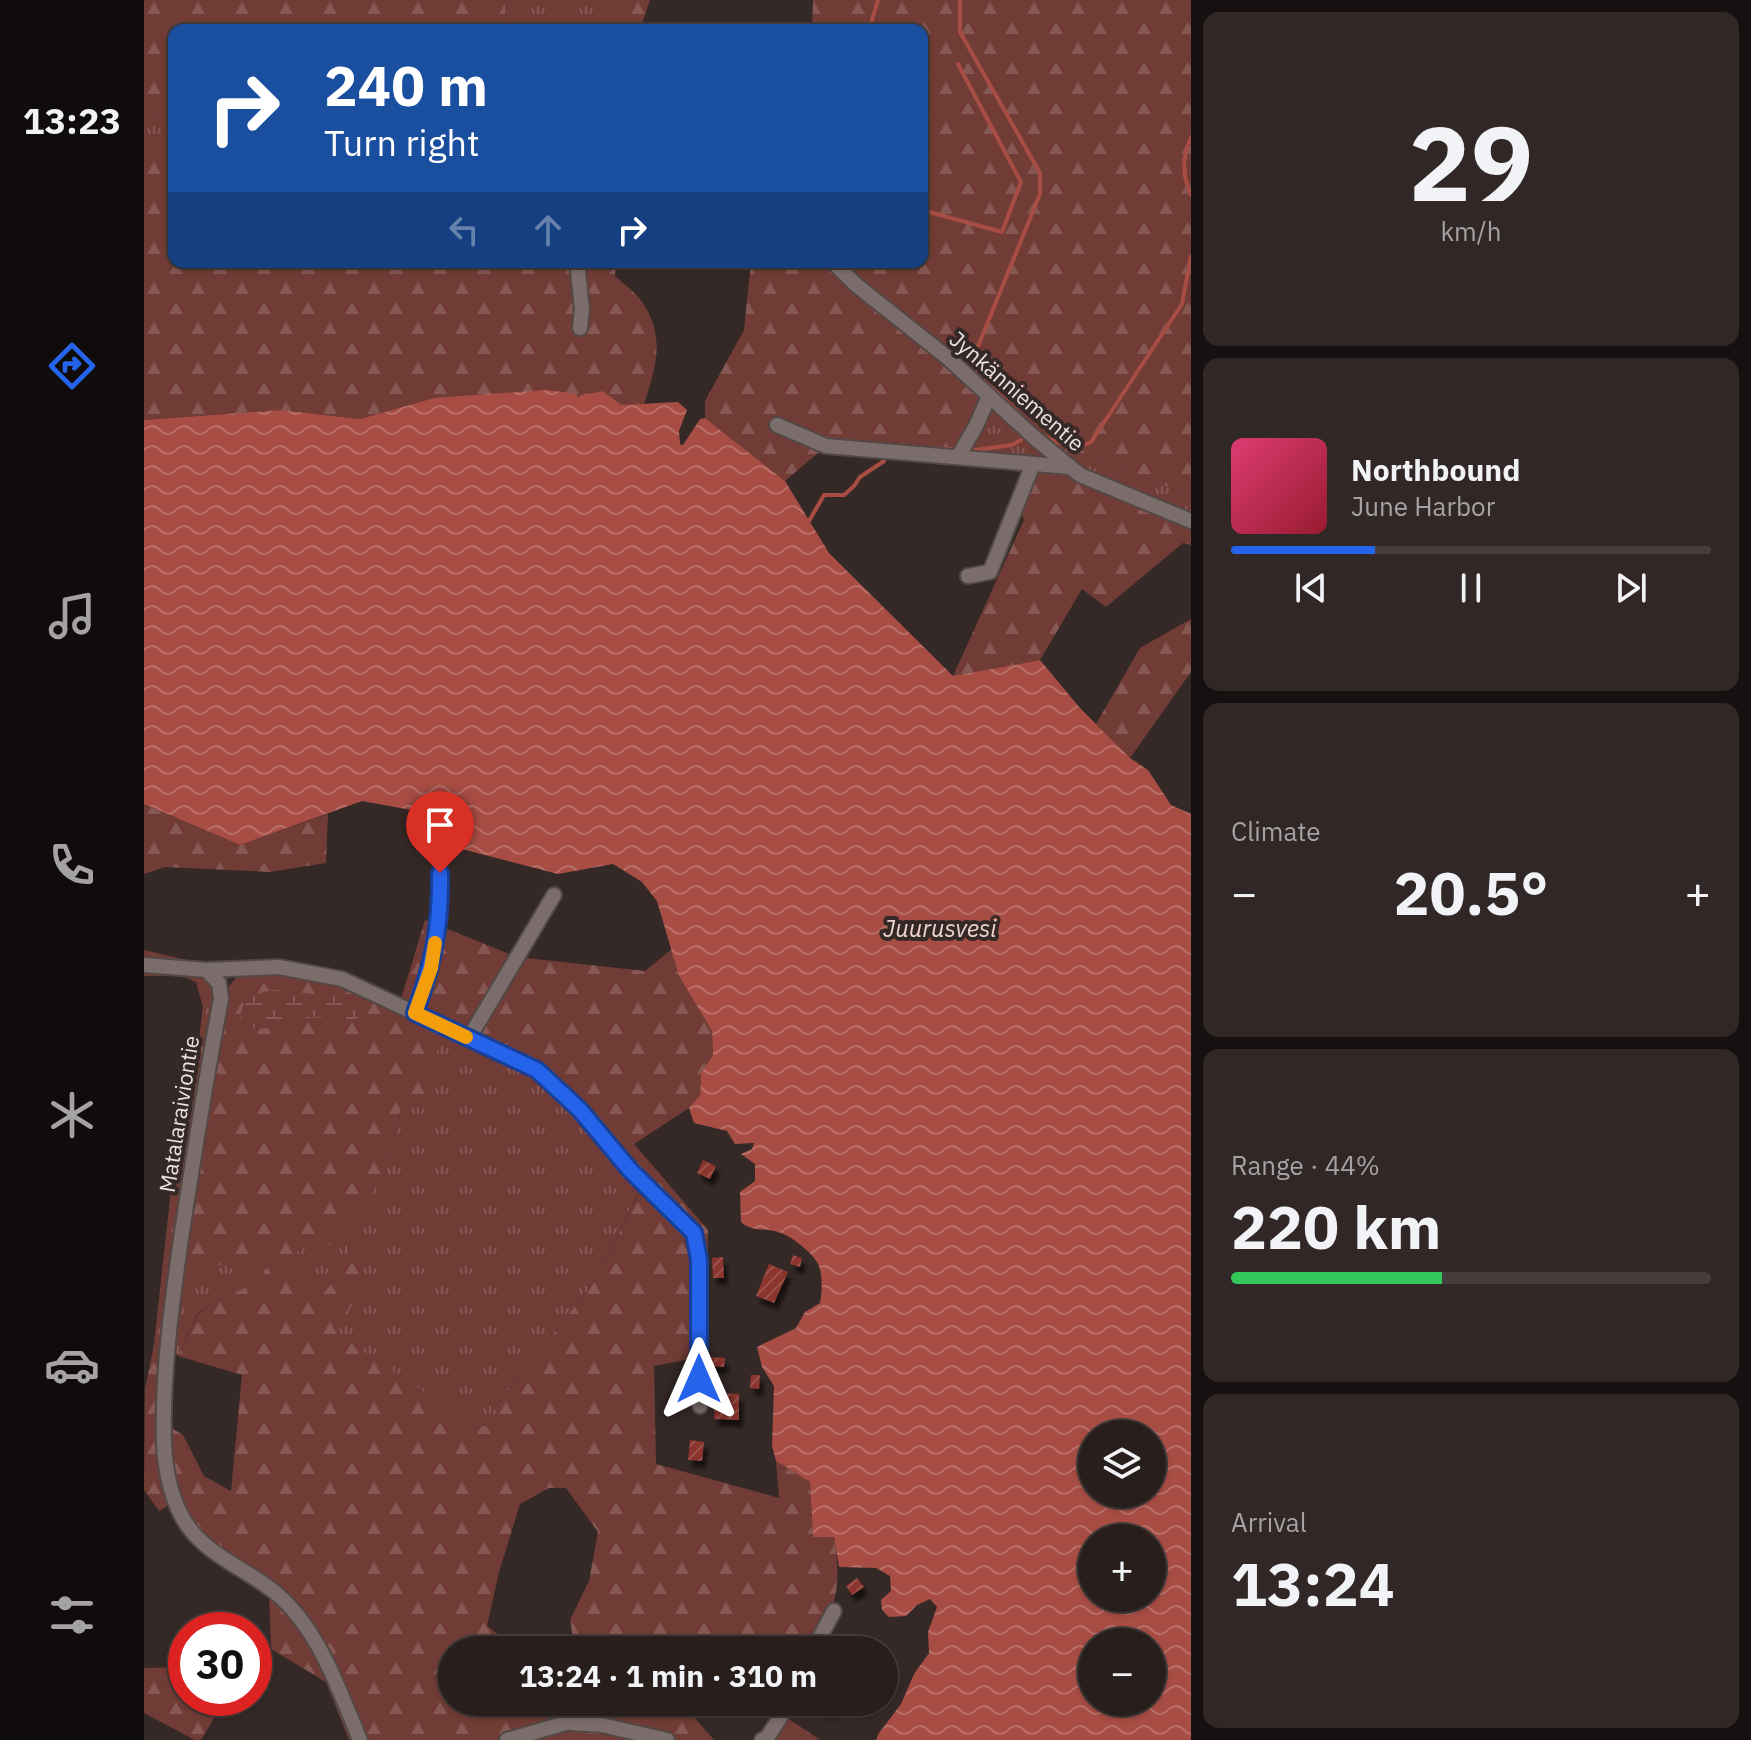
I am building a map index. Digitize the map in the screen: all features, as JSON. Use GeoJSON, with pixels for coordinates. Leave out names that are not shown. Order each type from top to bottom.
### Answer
{"type":"FeatureCollection","features":[{"type":"Feature","properties":{"kind":"street"},"geometry":{"type":"LineString","coordinates":[[578,268],[582,309],[580,328]]}},
{"type":"Feature","properties":{"kind":"street","name":"Jynkänniementie"},"geometry":{"type":"LineString","coordinates":[[839,268],[948,358],[1080,475],[1191,521]]}},
{"type":"Feature","properties":{"kind":"street"},"geometry":{"type":"LineString","coordinates":[[958,457],[989,396]]}},
{"type":"Feature","properties":{"kind":"street"},"geometry":{"type":"LineString","coordinates":[[777,425],[826,446],[1071,467]]}},
{"type":"Feature","properties":{"kind":"street"},"geometry":{"type":"LineString","coordinates":[[968,576],[990,572],[1033,464]]}},
{"type":"Feature","properties":{"kind":"street"},"geometry":{"type":"LineString","coordinates":[[415,1013],[431,968],[440,902],[440,873]]}},
{"type":"Feature","properties":{"kind":"street"},"geometry":{"type":"LineString","coordinates":[[469,1038],[554,895]]}},
{"type":"Feature","properties":{"kind":"street"},"geometry":{"type":"LineString","coordinates":[[144,965],[206,970],[279,967],[342,979],[537,1070],[580,1110],[630,1170],[694,1233],[699,1260],[700,1406]]}},
{"type":"Feature","properties":{"kind":"street","name":"Matalaraiviontie"},"geometry":{"type":"LineString","coordinates":[[206,970],[219,983],[221,999],[192,1161],[175,1283],[167,1364],[164,1445],[168,1474],[175,1501],[190,1530],[221,1556],[278,1595],[308,1629],[360,1740]]}},
{"type":"Feature","properties":{"kind":"street"},"geometry":{"type":"LineString","coordinates":[[821,1636],[834,1611]]}},
{"type":"Feature","properties":{"kind":"street"},"geometry":{"type":"LineString","coordinates":[[507,1740],[585,1716]]}},
{"type":"Feature","properties":{"kind":"street"},"geometry":{"type":"LineString","coordinates":[[762,1740],[767,1738],[781,1716]]}},
{"type":"Feature","properties":{"kind":"street"},"geometry":{"type":"LineString","coordinates":[[566,1723],[602,1725],[667,1740]]}},
{"type":"Feature","properties":{"kind":"green space"},"geometry":{"type":"Polygon","coordinates":[[[144,0],[505,0],[506,24],[168,24],[168,108],[144,121],[144,0]]]}},
{"type":"Feature","properties":{"kind":"green space"},"geometry":{"type":"Polygon","coordinates":[[[505,0],[627,0],[619,24],[506,24],[505,0]]]}},
{"type":"Feature","properties":{"kind":"green space"},"geometry":{"type":"Polygon","coordinates":[[[627,0],[650,0],[642,24],[619,24],[627,0]]]}},
{"type":"Feature","properties":{"kind":"green space"},"geometry":{"type":"Polygon","coordinates":[[[813,0],[1191,0],[1191,496],[1074,450],[1044,446],[989,396],[958,457],[826,446],[785,481],[705,418],[705,401],[744,330],[750,268],[928,268],[928,24],[812,24],[813,0]]]}},
{"type":"Feature","properties":{"kind":"green space"},"geometry":{"type":"Polygon","coordinates":[[[168,108],[168,128],[144,142],[144,121],[168,108]]]}},
{"type":"Feature","properties":{"kind":"green space"},"geometry":{"type":"Polygon","coordinates":[[[168,128],[168,268],[616,268],[615,276],[639,298],[654,328],[655,365],[644,404],[620,405],[603,391],[581,395],[578,399],[434,398],[360,419],[280,410],[144,420],[144,142],[168,128]]]}},
{"type":"Feature","properties":{"kind":"green space"},"geometry":{"type":"Polygon","coordinates":[[[989,396],[1044,446],[1074,450],[1191,496],[1191,521],[1080,475],[958,457],[989,396]]]}},
{"type":"Feature","properties":{"kind":"green space"},"geometry":{"type":"Polygon","coordinates":[[[1033,464],[1071,467],[1191,521],[1191,545],[1183,543],[1106,607],[1082,589],[1040,660],[953,676],[1024,520],[1017,504],[1033,464]]]}},
{"type":"Feature","properties":{"kind":"green space"},"geometry":{"type":"Polygon","coordinates":[[[1191,619],[1191,672],[1130,758],[1096,724],[1140,648],[1191,619]]]}},
{"type":"Feature","properties":{"kind":"green space"},"geometry":{"type":"Polygon","coordinates":[[[144,804],[240,845],[328,814],[326,863],[270,872],[165,867],[144,874],[144,804]]]}},
{"type":"Feature","properties":{"kind":"green space"},"geometry":{"type":"Polygon","coordinates":[[[425,920],[517,957],[645,971],[672,949],[679,976],[712,1031],[713,1056],[701,1072],[700,1095],[689,1108],[634,1144],[708,1230],[706,1356],[654,1366],[656,1464],[779,1498],[776,1461],[810,1482],[813,1537],[834,1537],[837,1579],[830,1615],[821,1636],[573,1636],[570,1620],[589,1581],[598,1532],[566,1488],[549,1488],[520,1504],[499,1572],[487,1626],[501,1636],[438,1636],[438,1716],[693,1716],[714,1740],[349,1740],[326,1682],[272,1650],[269,1589],[221,1556],[174,1502],[159,1511],[144,1490],[145,1389],[154,1344],[168,1352],[165,1424],[183,1435],[204,1476],[231,1491],[242,1375],[178,1356],[196,1317],[215,1300],[263,1281],[264,1270],[277,1265],[321,1296],[337,1277],[350,1246],[364,1251],[359,1292],[337,1334],[478,1428],[498,1422],[495,1407],[598,1277],[643,1183],[537,1071],[443,1026],[424,1106],[400,1111],[385,1173],[335,1245],[309,1241],[291,1258],[177,1269],[221,999],[237,977],[250,968],[281,968],[401,999],[425,920]]]}},
{"type":"Feature","properties":{"kind":"green space"},"geometry":{"type":"Polygon","coordinates":[[[144,950],[195,962],[219,983],[266,1258],[291,1257],[385,1173],[400,1111],[443,1026],[537,1070],[643,1182],[598,1277],[495,1407],[499,1422],[478,1428],[336,1334],[359,1292],[351,1246],[337,1277],[321,1296],[264,1281],[215,1300],[196,1316],[178,1356],[154,1344],[177,1136],[195,1069],[203,1007],[196,982],[182,976],[144,976],[144,950]]]}},
{"type":"Feature","properties":{"kind":"green space"},"geometry":{"type":"Polygon","coordinates":[[[278,990],[338,997],[362,1004],[364,1015],[349,1020],[309,1018],[258,1029],[241,1025],[242,1009],[250,998],[262,992],[278,990]]]}},
{"type":"Feature","properties":{"kind":"green space"},"geometry":{"type":"Polygon","coordinates":[[[168,1667],[168,1716],[215,1716],[201,1740],[195,1740],[144,1713],[144,1668],[168,1667]]]}},
{"type":"Feature","properties":{"kind":"green space"},"geometry":{"type":"Polygon","coordinates":[[[784,1716],[820,1740],[762,1740],[784,1716]]]}},
{"type":"Feature","properties":{"kind":"water","name":"Juurusvesi"},"geometry":{"type":"Polygon","coordinates":[[[547,390],[576,394],[578,398],[603,391],[621,405],[678,402],[687,410],[679,431],[680,444],[683,445],[700,419],[705,418],[785,481],[829,553],[953,676],[1040,660],[1080,708],[1130,758],[1148,770],[1171,805],[1191,814],[1191,1740],[876,1740],[892,1716],[898,1716],[898,1708],[914,1674],[929,1653],[928,1632],[937,1607],[930,1599],[917,1605],[906,1616],[889,1617],[882,1610],[881,1600],[891,1591],[890,1576],[876,1568],[839,1567],[834,1537],[813,1537],[810,1482],[776,1461],[772,1446],[774,1386],[762,1367],[757,1347],[796,1328],[805,1312],[820,1303],[820,1268],[811,1254],[788,1237],[741,1222],[740,1192],[755,1181],[755,1164],[741,1154],[752,1149],[754,1143],[735,1144],[727,1131],[694,1123],[689,1108],[700,1095],[701,1072],[713,1056],[712,1031],[679,976],[657,901],[642,882],[613,864],[558,874],[454,847],[422,812],[362,801],[240,845],[144,804],[144,420],[280,410],[360,419],[434,398],[547,390]]]}},
{"type":"Feature","properties":{"kind":"building"},"geometry":{"type":"Polygon","coordinates":[[[703,1160],[716,1166],[710,1179],[697,1173],[703,1160]]]}},
{"type":"Feature","properties":{"kind":"building"},"geometry":{"type":"Polygon","coordinates":[[[793,1255],[802,1258],[800,1267],[790,1264],[793,1255]]]}},
{"type":"Feature","properties":{"kind":"building"},"geometry":{"type":"Polygon","coordinates":[[[723,1257],[724,1278],[713,1278],[712,1258],[723,1257]]]}},
{"type":"Feature","properties":{"kind":"building"},"geometry":{"type":"Polygon","coordinates":[[[769,1264],[788,1272],[774,1303],[756,1296],[769,1264]]]}},
{"type":"Feature","properties":{"kind":"building"},"geometry":{"type":"Polygon","coordinates":[[[709,1357],[725,1358],[724,1367],[709,1366],[709,1357]]]}},
{"type":"Feature","properties":{"kind":"building"},"geometry":{"type":"Polygon","coordinates":[[[751,1375],[760,1375],[759,1389],[750,1388],[751,1375]]]}},
{"type":"Feature","properties":{"kind":"building"},"geometry":{"type":"Polygon","coordinates":[[[715,1393],[739,1394],[739,1420],[714,1419],[715,1393]]]}},
{"type":"Feature","properties":{"kind":"building"},"geometry":{"type":"Polygon","coordinates":[[[690,1440],[704,1442],[702,1461],[688,1460],[690,1440]]]}},
{"type":"Feature","properties":{"kind":"building"},"geometry":{"type":"Polygon","coordinates":[[[857,1578],[864,1587],[852,1595],[846,1586],[857,1578]]]}},
{"type":"Feature","properties":{"kind":"waterway"},"geometry":{"type":"LineString","coordinates":[[871,24],[878,0]]}},
{"type":"Feature","properties":{"kind":"waterway"},"geometry":{"type":"LineString","coordinates":[[960,0],[960,32],[1040,173],[1040,194],[970,366],[1029,423]]}},
{"type":"Feature","properties":{"kind":"waterway"},"geometry":{"type":"LineString","coordinates":[[928,212],[1002,232],[1021,182],[958,64]]}},
{"type":"Feature","properties":{"kind":"waterway"},"geometry":{"type":"LineString","coordinates":[[1191,137],[1184,166],[1191,195]]}},
{"type":"Feature","properties":{"kind":"waterway"},"geometry":{"type":"LineString","coordinates":[[1041,435],[1074,450],[1091,442],[1182,304],[1191,256]]}},
{"type":"Feature","properties":{"kind":"waterway"},"geometry":{"type":"LineString","coordinates":[[975,450],[1012,445],[1021,440]]}},
{"type":"Feature","properties":{"kind":"waterway"},"geometry":{"type":"LineString","coordinates":[[929,448],[951,449]]}},
{"type":"Feature","properties":{"kind":"waterway"},"geometry":{"type":"LineString","coordinates":[[809,521],[824,495],[844,495],[860,477],[884,461]]}},
{"type":"Feature","properties":{"kind":"slow traffic"},"geometry":{"type":"LineString","coordinates":[[435,943],[431,968],[415,1013],[466,1037]]}},
{"type":"Feature","properties":{"kind":"route"},"geometry":{"type":"LineString","coordinates":[[440,873],[440,902],[431,968],[415,1013],[537,1070],[580,1110],[630,1170],[694,1233],[699,1260],[699,1379]]}}]}
